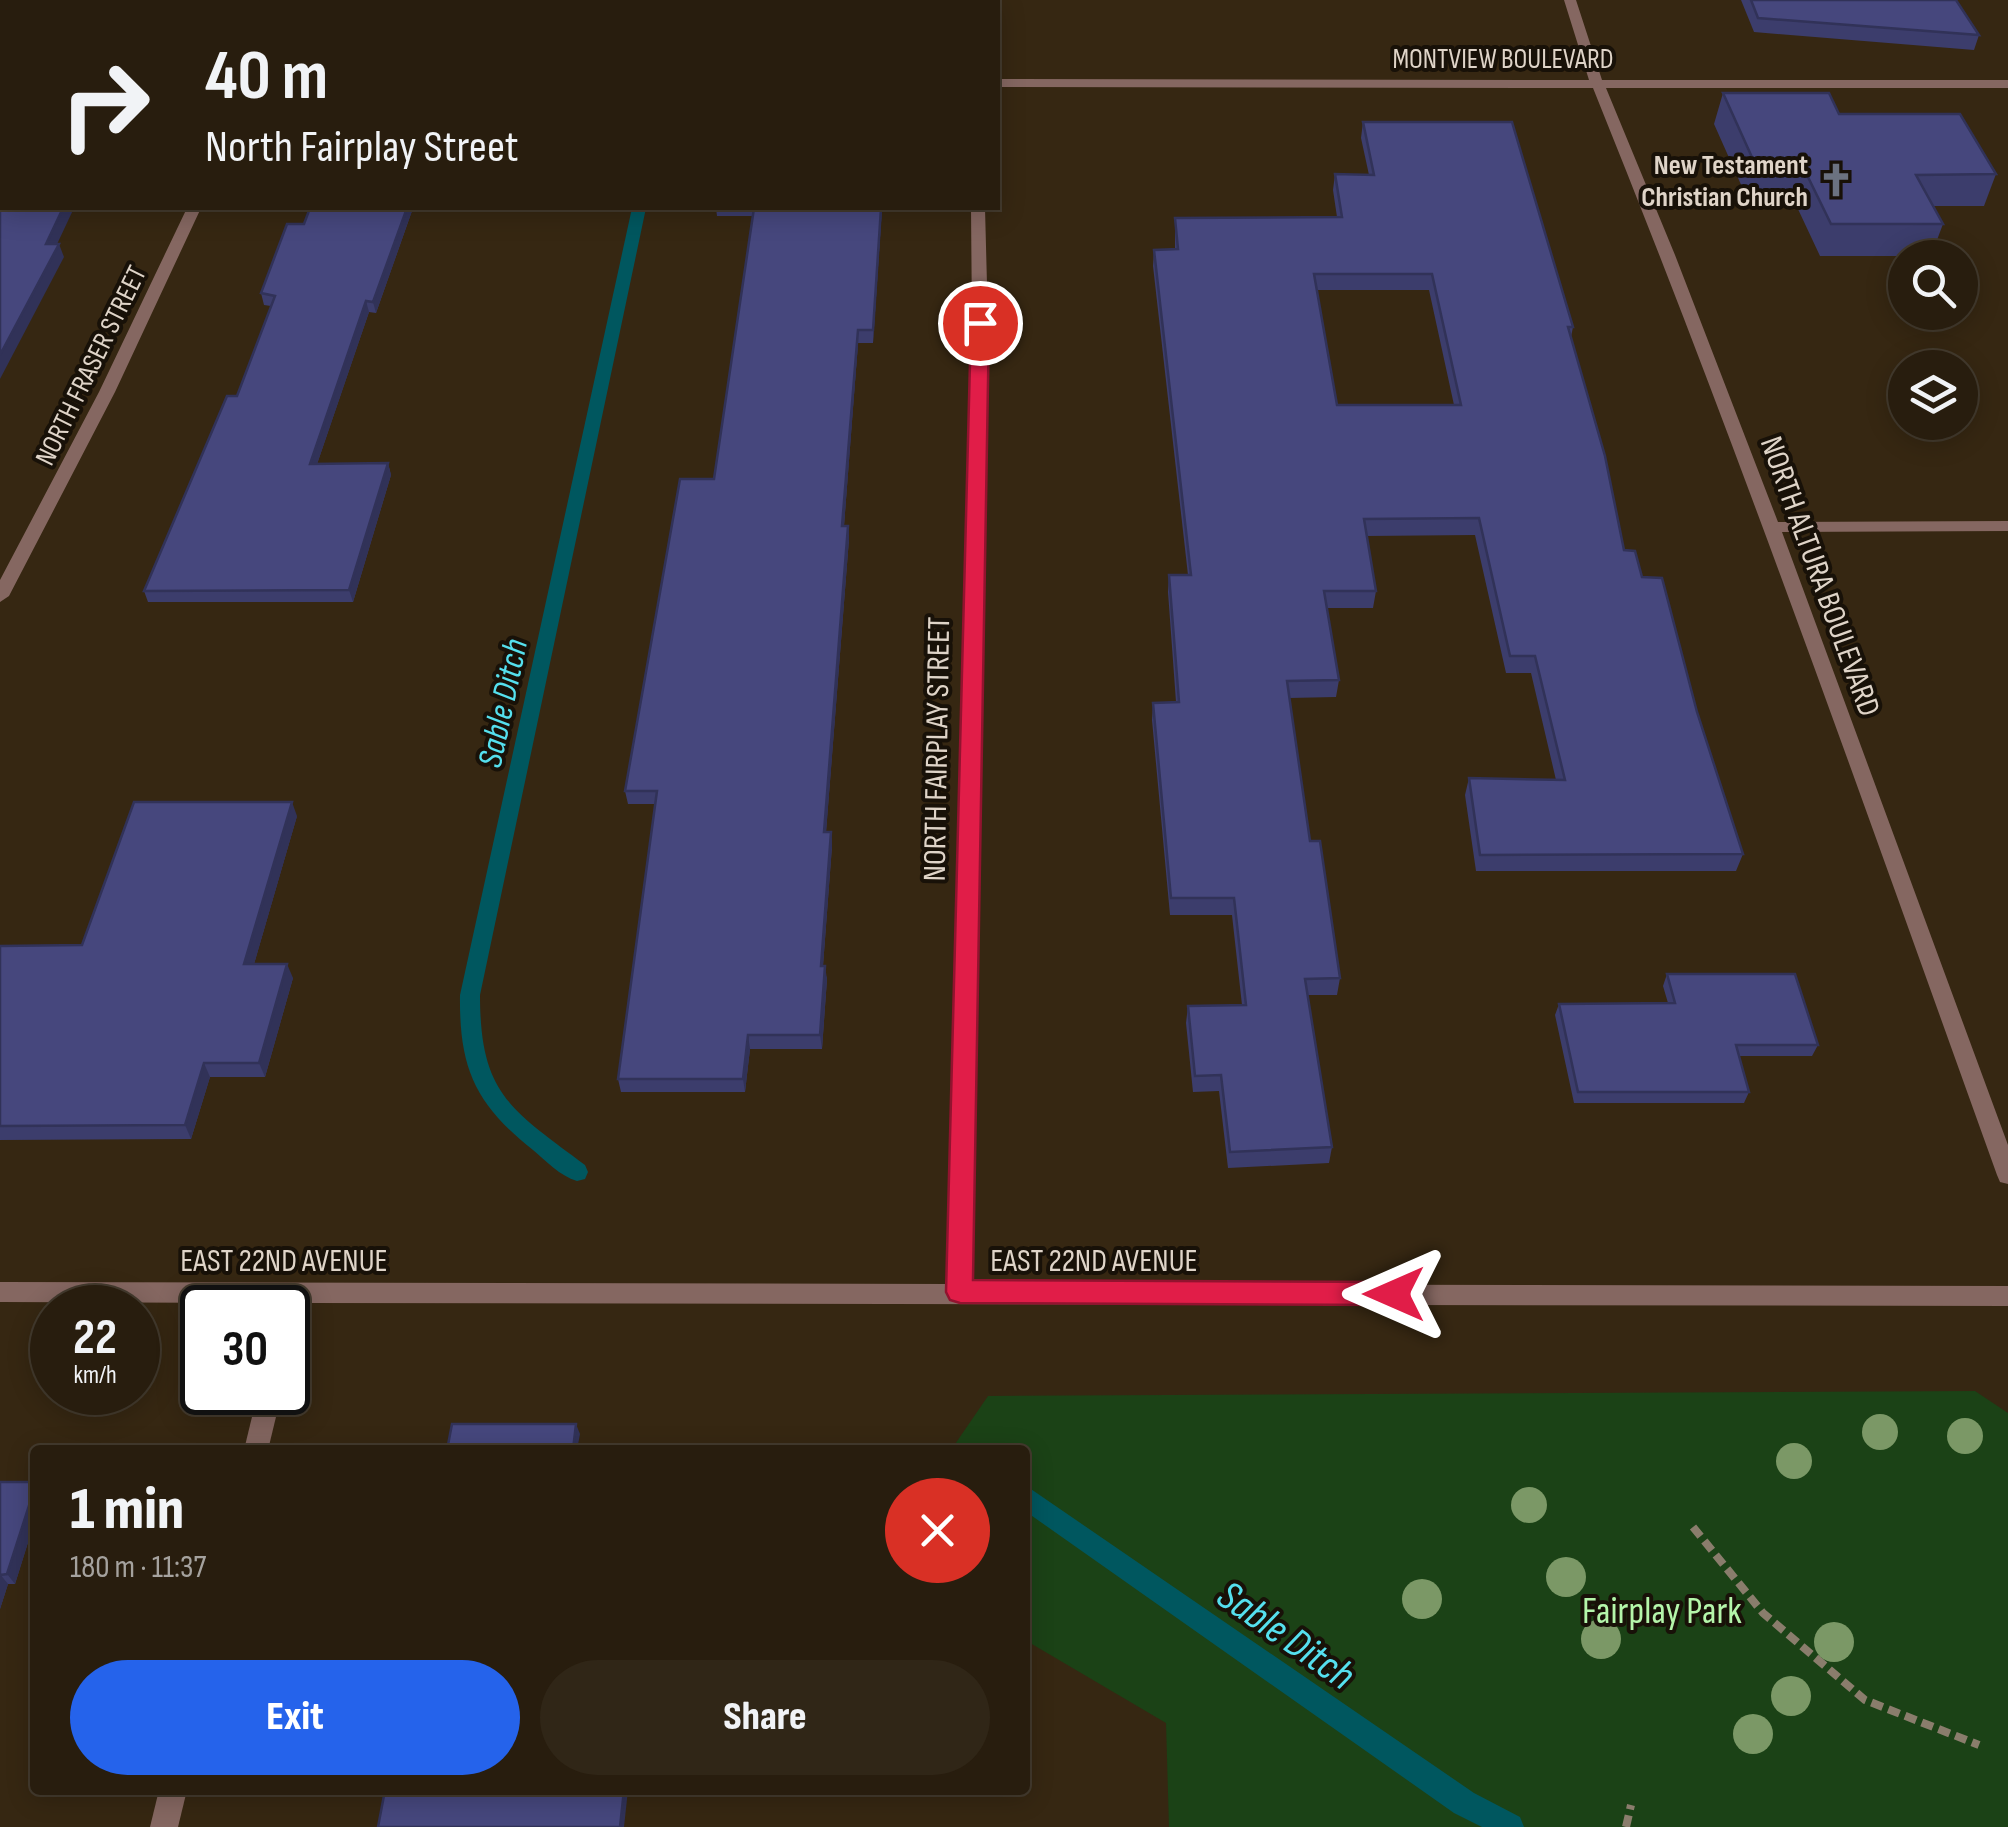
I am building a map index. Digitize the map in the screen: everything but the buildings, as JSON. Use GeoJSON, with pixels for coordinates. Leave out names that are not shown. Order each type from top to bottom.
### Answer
{"type":"FeatureCollection","features":[{"type":"Feature","properties":{"kind":"street","name":"NORTH ALTURA BOULEVARD"},"geometry":{"type":"LineString","coordinates":[[1570,0],[1587,58],[1772,527],[2008,1176]]}},
{"type":"Feature","properties":{"kind":"street","name":"MONTVIEW BOULEVARD"},"geometry":{"type":"LineString","coordinates":[[1000,84],[2008,84]]}},
{"type":"Feature","properties":{"kind":"street","name":"NORTH FRASER STREET"},"geometry":{"type":"LineString","coordinates":[[0,596],[107,392],[193,210]]}},
{"type":"Feature","properties":{"kind":"street","name":"NORTH FAIRPLAY STREET"},"geometry":{"type":"LineString","coordinates":[[960,1292],[980,323],[978,210]]}},
{"type":"Feature","properties":{"kind":"street"},"geometry":{"type":"LineString","coordinates":[[1772,527],[2008,526]]}},
{"type":"Feature","properties":{"kind":"street","name":"EAST 22ND AVENUE"},"geometry":{"type":"LineString","coordinates":[[0,1292],[180,1293]]}},
{"type":"Feature","properties":{"kind":"street","name":"EAST 22ND AVENUE"},"geometry":{"type":"LineString","coordinates":[[310,1293],[2008,1296]]}},
{"type":"Feature","properties":{"kind":"street"},"geometry":{"type":"LineString","coordinates":[[257,1445],[264,1415]]}},
{"type":"Feature","properties":{"kind":"street"},"geometry":{"type":"LineString","coordinates":[[164,1827],[172,1795]]}},
{"type":"Feature","properties":{"kind":"path"},"geometry":{"type":"LineString","coordinates":[[1694,1527],[1763,1613],[1865,1700],[1979,1745]]}},
{"type":"Feature","properties":{"kind":"path"},"geometry":{"type":"LineString","coordinates":[[1626,1827],[1631,1805]]}},
{"type":"Feature","properties":{"kind":"green space","name":"Fairplay Park"},"geometry":{"type":"Polygon","coordinates":[[[1975,1391],[2008,1413],[2008,1827],[1169,1827],[1166,1723],[1030,1643],[1030,1445],[954,1445],[988,1396],[1975,1391]]]}},
{"type":"Feature","properties":{"kind":"waterway","name":"Sable Ditch"},"geometry":{"type":"LineString","coordinates":[[577,1172],[494,1100],[474,1057],[470,995],[639,210]]}},
{"type":"Feature","properties":{"kind":"waterway","name":"Sable Ditch"},"geometry":{"type":"LineString","coordinates":[[1030,1500],[1464,1803],[1510,1827]]}},
{"type":"Feature","properties":{"kind":"place","name":"New Testament Christian Church"},"geometry":{"type":"Point","coordinates":[1836,180]}},
{"type":"Feature","properties":{"kind":"route"},"geometry":{"type":"LineString","coordinates":[[980,323],[960,1292],[1394,1294]]}}]}
